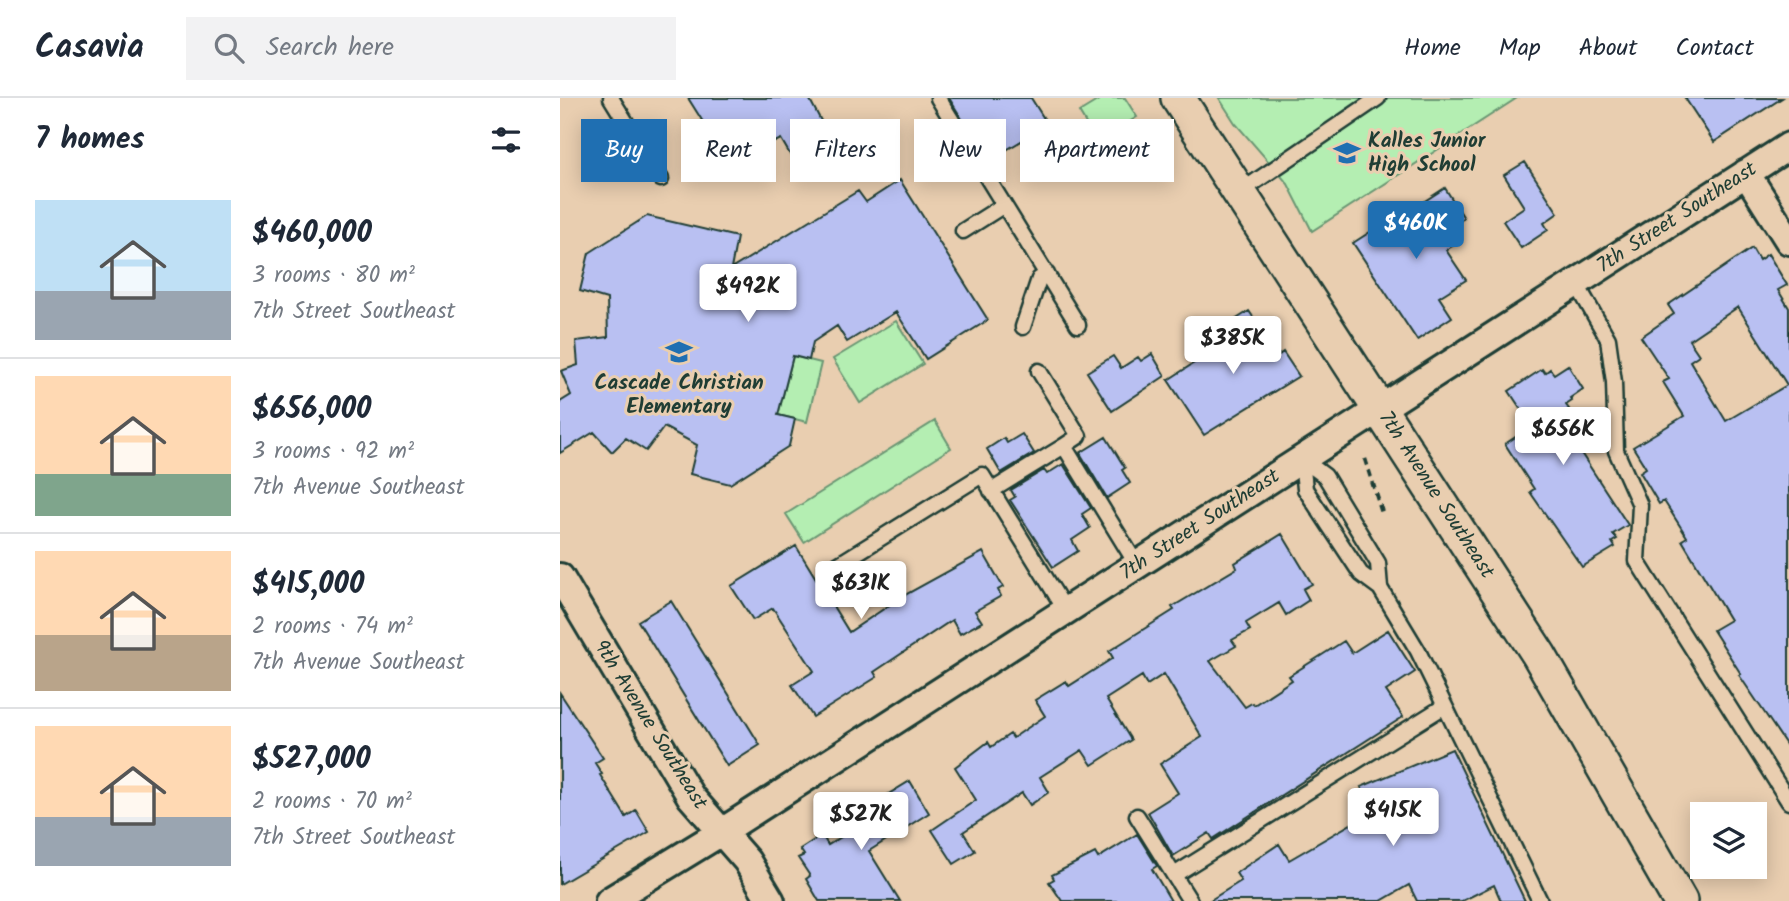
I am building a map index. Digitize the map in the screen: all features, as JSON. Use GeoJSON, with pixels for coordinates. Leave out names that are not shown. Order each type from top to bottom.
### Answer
{"type":"FeatureCollection","features":[{"type":"Feature","properties":{"kind":"street","name":"7th Avenue Southeast"},"geometry":{"type":"LineString","coordinates":[[1178,98],[1539,655],[1680,901]]}},
{"type":"Feature","properties":{"kind":"street","name":"7th Street Southeast"},"geometry":{"type":"LineString","coordinates":[[609,901],[720,833],[1789,146]]}},
{"type":"Feature","properties":{"kind":"street"},"geometry":{"type":"LineString","coordinates":[[1746,173],[1789,242]]}},
{"type":"Feature","properties":{"kind":"street","name":"9th Avenue Southeast"},"geometry":{"type":"LineString","coordinates":[[560,577],[691,797],[747,861],[771,901]]}},
{"type":"Feature","properties":{"kind":"lane"},"geometry":{"type":"LineString","coordinates":[[611,98],[624,119]]}},
{"type":"Feature","properties":{"kind":"lane"},"geometry":{"type":"LineString","coordinates":[[938,98],[1078,326]]}},
{"type":"Feature","properties":{"kind":"lane"},"geometry":{"type":"LineString","coordinates":[[1238,193],[1378,98]]}},
{"type":"Feature","properties":{"kind":"lane"},"geometry":{"type":"LineString","coordinates":[[963,232],[1004,205]]}},
{"type":"Feature","properties":{"kind":"lane"},"geometry":{"type":"LineString","coordinates":[[1023,327],[1038,279],[1046,274]]}},
{"type":"Feature","properties":{"kind":"lane"},"geometry":{"type":"LineString","coordinates":[[1576,283],[1608,340],[1614,382],[1616,451],[1640,505],[1637,561],[1789,802]]}},
{"type":"Feature","properties":{"kind":"lane"},"geometry":{"type":"LineString","coordinates":[[991,491],[1079,436],[1039,371]]}},
{"type":"Feature","properties":{"kind":"lane"},"geometry":{"type":"LineString","coordinates":[[1064,446],[1137,565]]}},
{"type":"Feature","properties":{"kind":"lane"},"geometry":{"type":"LineString","coordinates":[[1302,459],[1325,476],[1378,563],[1380,588]]}},
{"type":"Feature","properties":{"kind":"lane"},"geometry":{"type":"LineString","coordinates":[[1302,459],[1305,489],[1361,574],[1380,588],[1418,651],[1540,901]]}},
{"type":"Feature","properties":{"kind":"lane"},"geometry":{"type":"LineString","coordinates":[[831,569],[982,475],[1066,611]]}},
{"type":"Feature","properties":{"kind":"lane"},"geometry":{"type":"LineString","coordinates":[[1174,875],[1443,707]]}},
{"type":"Feature","properties":{"kind":"lane"},"geometry":{"type":"LineString","coordinates":[[1137,816],[1190,901]]}},
{"type":"Feature","properties":{"kind":"path"},"geometry":{"type":"LineString","coordinates":[[1365,459],[1383,516]]}},
{"type":"Feature","properties":{"kind":"green space"},"geometry":{"type":"Polygon","coordinates":[[[1102,98],[1125,98],[1137,117],[1083,119],[1079,112],[1102,98]]]}},
{"type":"Feature","properties":{"kind":"green space","name":"Kalles Junior High School"},"geometry":{"type":"Polygon","coordinates":[[[1219,98],[1517,98],[1312,231],[1288,184],[1235,123],[1219,98]]]}},
{"type":"Feature","properties":{"kind":"green space"},"geometry":{"type":"Polygon","coordinates":[[[896,321],[923,364],[860,403],[833,359],[896,321]]]}},
{"type":"Feature","properties":{"kind":"green space"},"geometry":{"type":"Polygon","coordinates":[[[793,356],[821,363],[807,422],[778,415],[793,356]]]}},
{"type":"Feature","properties":{"kind":"green space"},"geometry":{"type":"Polygon","coordinates":[[[935,421],[951,448],[804,542],[786,514],[935,421]]]}},
{"type":"Feature","properties":{"kind":"building"},"geometry":{"type":"Polygon","coordinates":[[[688,98],[809,98],[820,119],[790,119],[790,154],[781,139],[776,142],[776,119],[701,119],[688,98]]]}},
{"type":"Feature","properties":{"kind":"building"},"geometry":{"type":"Polygon","coordinates":[[[949,98],[1031,98],[1044,119],[1020,119],[1020,142],[1006,150],[1006,119],[962,119],[949,98]]]}},
{"type":"Feature","properties":{"kind":"building"},"geometry":{"type":"Polygon","coordinates":[[[1685,98],[1782,98],[1714,142],[1685,98]]]}},
{"type":"Feature","properties":{"kind":"building"},"geometry":{"type":"Polygon","coordinates":[[[1525,162],[1558,213],[1544,223],[1548,230],[1521,248],[1503,221],[1524,207],[1504,175],[1525,162]]]}},
{"type":"Feature","properties":{"kind":"building"},"geometry":{"type":"Polygon","coordinates":[[[900,180],[988,320],[926,359],[896,312],[847,342],[837,326],[813,342],[809,360],[793,356],[778,415],[795,419],[789,446],[730,484],[690,474],[697,445],[664,427],[646,451],[626,438],[612,452],[594,432],[560,453],[560,402],[571,395],[561,371],[578,365],[576,341],[608,337],[607,299],[580,291],[589,253],[647,216],[737,237],[731,269],[858,191],[866,202],[900,180]]]}},
{"type":"Feature","properties":{"kind":"building"},"geometry":{"type":"Polygon","coordinates":[[[1445,188],[1464,218],[1447,230],[1457,243],[1446,250],[1466,280],[1439,297],[1452,317],[1417,340],[1353,243],[1415,203],[1417,206],[1445,188]]]}},
{"type":"Feature","properties":{"kind":"building"},"geometry":{"type":"Polygon","coordinates":[[[1752,248],[1759,260],[1768,254],[1787,285],[1778,290],[1789,308],[1789,749],[1739,675],[1741,674],[1713,630],[1730,620],[1682,540],[1687,537],[1664,501],[1659,504],[1640,472],[1646,468],[1633,447],[1684,416],[1663,382],[1669,379],[1641,337],[1674,314],[1668,305],[1752,248]],[[1738,307],[1689,340],[1699,355],[1690,361],[1726,421],[1787,385],[1738,307]]]}},
{"type":"Feature","properties":{"kind":"building"},"geometry":{"type":"Polygon","coordinates":[[[1249,311],[1279,355],[1283,352],[1299,376],[1204,435],[1168,380],[1231,339],[1224,327],[1249,311]]]}},
{"type":"Feature","properties":{"kind":"building"},"geometry":{"type":"Polygon","coordinates":[[[1152,354],[1165,376],[1112,411],[1087,372],[1113,356],[1121,368],[1138,357],[1141,361],[1152,354]]]}},
{"type":"Feature","properties":{"kind":"building"},"geometry":{"type":"Polygon","coordinates":[[[1568,365],[1583,389],[1570,398],[1572,401],[1566,405],[1569,409],[1561,415],[1583,447],[1579,450],[1628,525],[1613,534],[1617,539],[1612,542],[1615,547],[1582,567],[1530,492],[1534,489],[1505,444],[1532,426],[1509,391],[1542,369],[1545,373],[1550,369],[1554,374],[1568,365]]]}},
{"type":"Feature","properties":{"kind":"building"},"geometry":{"type":"Polygon","coordinates":[[[1022,434],[1034,453],[1001,473],[987,449],[1004,438],[1007,443],[1022,434]]]}},
{"type":"Feature","properties":{"kind":"building"},"geometry":{"type":"Polygon","coordinates":[[[1106,437],[1125,468],[1122,470],[1130,483],[1107,498],[1080,453],[1106,437]]]}},
{"type":"Feature","properties":{"kind":"building"},"geometry":{"type":"Polygon","coordinates":[[[1063,464],[1091,508],[1082,514],[1090,528],[1072,540],[1078,551],[1053,567],[1010,500],[1015,497],[1011,490],[1044,470],[1047,474],[1063,464]]]}},
{"type":"Feature","properties":{"kind":"building"},"geometry":{"type":"Polygon","coordinates":[[[1282,534],[1312,584],[1303,589],[1309,600],[1286,615],[1279,603],[1246,623],[1250,630],[1232,640],[1236,646],[1210,661],[1245,707],[1252,703],[1254,705],[1292,680],[1289,676],[1344,641],[1352,653],[1388,630],[1415,672],[1386,691],[1403,717],[1213,839],[1209,833],[1173,856],[1148,812],[1178,793],[1160,764],[1202,737],[1164,674],[1147,685],[1142,676],[1106,699],[1131,740],[1092,765],[1082,750],[1040,777],[1049,792],[1030,805],[1022,793],[963,832],[975,851],[954,864],[932,830],[976,800],[955,767],[988,742],[991,747],[1010,734],[1013,738],[1045,716],[1035,700],[1066,681],[1069,686],[1113,658],[1109,651],[1174,610],[1172,607],[1237,568],[1235,563],[1282,534]]]}},
{"type":"Feature","properties":{"kind":"building"},"geometry":{"type":"Polygon","coordinates":[[[796,546],[849,632],[903,596],[983,552],[1003,587],[998,590],[1001,596],[975,611],[982,622],[960,634],[952,620],[874,672],[877,677],[813,717],[792,685],[814,671],[773,608],[753,620],[731,586],[796,546]]]}},
{"type":"Feature","properties":{"kind":"building"},"geometry":{"type":"Polygon","coordinates":[[[671,601],[760,745],[727,766],[638,621],[671,601]]]}},
{"type":"Feature","properties":{"kind":"building"},"geometry":{"type":"Polygon","coordinates":[[[560,693],[603,758],[595,763],[626,817],[636,810],[649,832],[560,884],[560,693]]]}},
{"type":"Feature","properties":{"kind":"building"},"geometry":{"type":"Polygon","coordinates":[[[1452,749],[1525,901],[1501,901],[1494,885],[1462,901],[1417,901],[1409,885],[1381,901],[1209,901],[1241,881],[1236,873],[1279,844],[1289,860],[1373,811],[1361,787],[1452,749]]]}},
{"type":"Feature","properties":{"kind":"building"},"geometry":{"type":"Polygon","coordinates":[[[910,781],[929,813],[869,851],[900,901],[819,901],[806,879],[810,876],[798,858],[804,855],[800,849],[822,835],[828,845],[875,816],[869,806],[910,781]]]}},
{"type":"Feature","properties":{"kind":"building"},"geometry":{"type":"Polygon","coordinates":[[[1137,834],[1157,866],[1152,869],[1171,901],[1062,901],[1049,882],[1054,879],[1052,875],[1095,853],[1098,858],[1137,834]]]}},
{"type":"Feature","properties":{"kind":"place","name":"Kalles Junior High School"},"geometry":{"type":"Point","coordinates":[1347,153]}},
{"type":"Feature","properties":{"kind":"place","name":"Cascade Christian Elementary"},"geometry":{"type":"Point","coordinates":[679,352]}}]}
